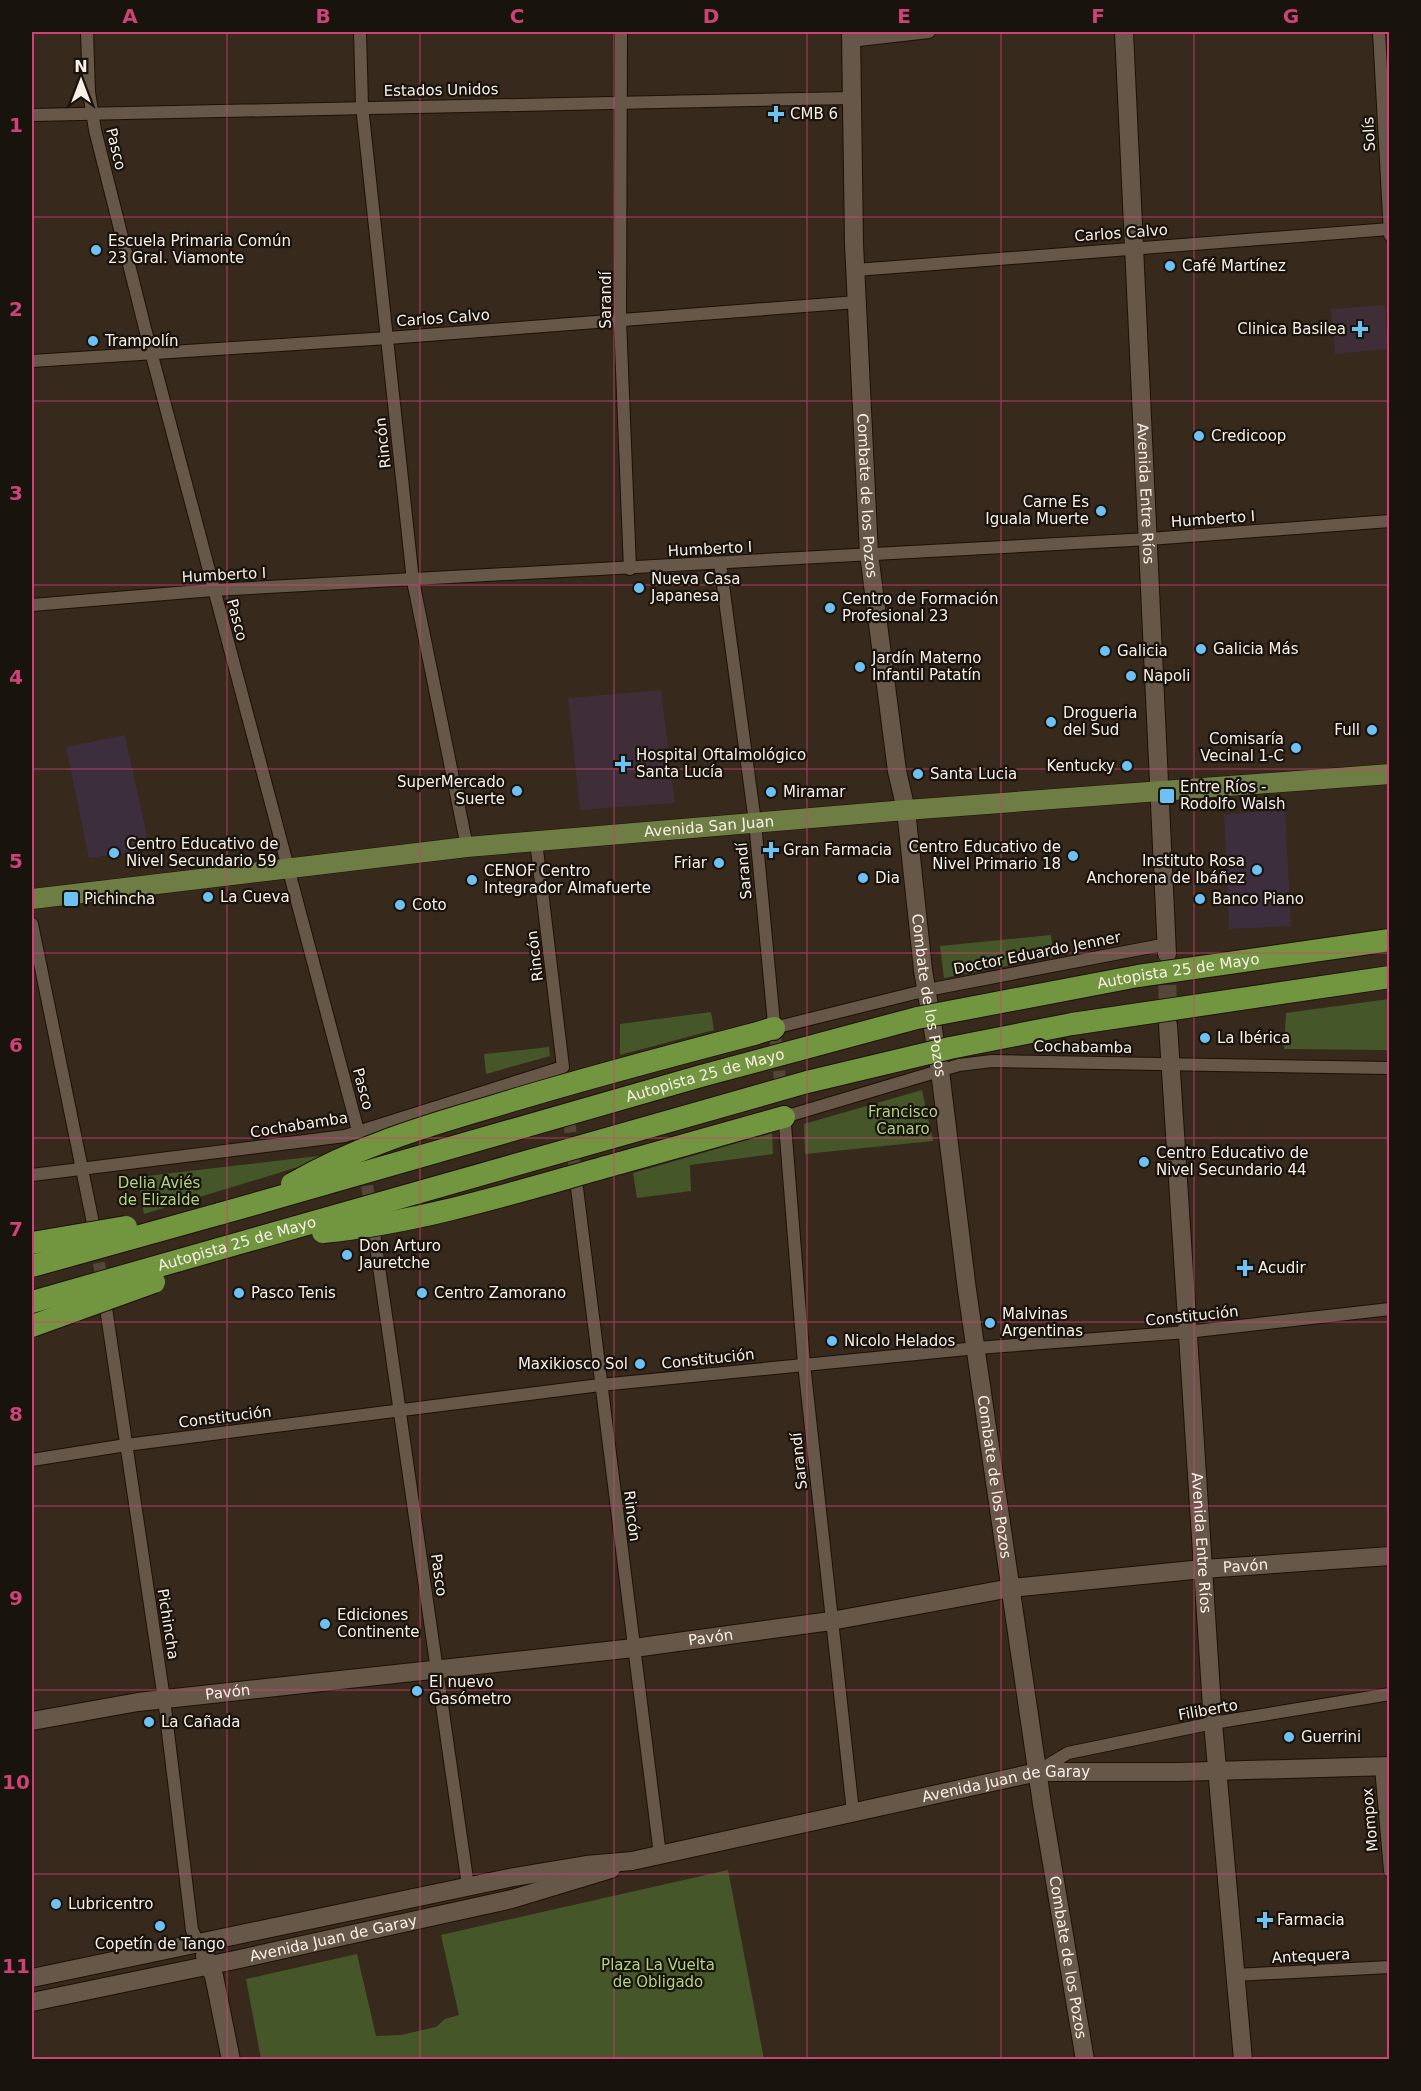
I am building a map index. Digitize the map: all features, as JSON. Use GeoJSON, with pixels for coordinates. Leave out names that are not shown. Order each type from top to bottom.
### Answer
{"type":"FeatureCollection","features":[{"type":"Feature","properties":{"kind":"highway","name":"Autopista 25 de Mayo"},"geometry":{"type":"LineString","coordinates":[[32,1266],[701,1076],[917,1018],[1138,976],[1389,940]]}},
{"type":"Feature","properties":{"kind":"highway","name":"Autopista 25 de Mayo"},"geometry":{"type":"LineString","coordinates":[[32,1302],[807,1082],[950,1048],[1137,1012],[1389,977]]}},
{"type":"Feature","properties":{"kind":"highway"},"geometry":{"type":"LineString","coordinates":[[258,1203],[336,1159],[433,1124],[549,1089],[768,1032]]}},
{"type":"Feature","properties":{"kind":"highway"},"geometry":{"type":"LineString","coordinates":[[267,1237],[382,1225],[483,1201],[784,1112]]}},
{"type":"Feature","properties":{"kind":"highway"},"geometry":{"type":"LineString","coordinates":[[32,1243],[219,1214]]}},
{"type":"Feature","properties":{"kind":"highway"},"geometry":{"type":"LineString","coordinates":[[32,1326],[171,1276],[230,1247]]}},
{"type":"Feature","properties":{"kind":"main road","name":"Avenida Entre Ríos"},"geometry":{"type":"LineString","coordinates":[[1124,32],[1167,949]]}},
{"type":"Feature","properties":{"kind":"main road","name":"Combate de los Pozos"},"geometry":{"type":"LineString","coordinates":[[850,36],[857,302],[869,555],[897,771],[906,810],[923,970],[940,1071],[967,1290],[1038,1772],[1085,2060]]}},
{"type":"Feature","properties":{"kind":"main road","name":"Avenida San Juan"},"geometry":{"type":"LineString","coordinates":[[32,898],[286,866],[467,847],[906,810],[1389,774]]}},
{"type":"Feature","properties":{"kind":"main road","name":"Avenida Entre Ríos"},"geometry":{"type":"LineString","coordinates":[[1168,1025],[1213,1723],[1243,2060]]}},
{"type":"Feature","properties":{"kind":"main road","name":"Pavón"},"geometry":{"type":"LineString","coordinates":[[32,1721],[164,1699],[634,1648],[831,1621],[1011,1588],[1203,1569],[1389,1556]]}},
{"type":"Feature","properties":{"kind":"main road","name":"Avenida Juan de Garay"},"geometry":{"type":"LineString","coordinates":[[32,1978],[468,1886],[559,1869],[632,1861],[1038,1772],[1385,1767]]}},
{"type":"Feature","properties":{"kind":"main road","name":"Avenida Juan de Garay"},"geometry":{"type":"LineString","coordinates":[[32,2001],[209,1966],[513,1899],[587,1878],[632,1861]]}},
{"type":"Feature","properties":{"kind":"main road"},"geometry":{"type":"LineString","coordinates":[[199,1944],[209,1966],[231,2060]]}},
{"type":"Feature","properties":{"kind":"street","name":"Pasco"},"geometry":{"type":"LineString","coordinates":[[87,32],[91,111],[213,590],[360,1137]]}},
{"type":"Feature","properties":{"kind":"street","name":"Rincón"},"geometry":{"type":"LineString","coordinates":[[360,32],[363,106],[413,581],[467,847]]}},
{"type":"Feature","properties":{"kind":"street","name":"Sarandí"},"geometry":{"type":"LineString","coordinates":[[621,32],[620,320],[630,568]]}},
{"type":"Feature","properties":{"kind":"street"},"geometry":{"type":"LineString","coordinates":[[850,36],[929,32]]}},
{"type":"Feature","properties":{"kind":"street","name":"Solís"},"geometry":{"type":"LineString","coordinates":[[1379,32],[1389,236]]}},
{"type":"Feature","properties":{"kind":"street","name":"Estados Unidos"},"geometry":{"type":"LineString","coordinates":[[32,114],[91,111],[852,98]]}},
{"type":"Feature","properties":{"kind":"street","name":"Carlos Calvo"},"geometry":{"type":"LineString","coordinates":[[856,270],[1389,229]]}},
{"type":"Feature","properties":{"kind":"street","name":"Carlos Calvo"},"geometry":{"type":"LineString","coordinates":[[32,361],[388,338],[857,302]]}},
{"type":"Feature","properties":{"kind":"street","name":"Humberto I"},"geometry":{"type":"LineString","coordinates":[[32,605],[213,590],[413,581],[1149,539],[1389,521]]}},
{"type":"Feature","properties":{"kind":"street","name":"Sarandí"},"geometry":{"type":"LineString","coordinates":[[720,563],[755,822],[768,1032]]}},
{"type":"Feature","properties":{"kind":"street","name":"Rincón"},"geometry":{"type":"LineString","coordinates":[[536,841],[563,1067]]}},
{"type":"Feature","properties":{"kind":"street"},"geometry":{"type":"LineString","coordinates":[[32,924],[93,1223]]}},
{"type":"Feature","properties":{"kind":"street","name":"Doctor Eduardo Jenner"},"geometry":{"type":"LineString","coordinates":[[768,1032],[927,990],[1167,949]]}},
{"type":"Feature","properties":{"kind":"street","name":"Cochabamba"},"geometry":{"type":"LineString","coordinates":[[784,1112],[959,1065],[992,1061],[1389,1068]]}},
{"type":"Feature","properties":{"kind":"street","name":"Cochabamba"},"geometry":{"type":"LineString","coordinates":[[32,1175],[345,1136],[360,1137],[563,1067]]}},
{"type":"Feature","properties":{"kind":"street","name":"Sarandí"},"geometry":{"type":"LineString","coordinates":[[784,1112],[804,1364],[854,1812]]}},
{"type":"Feature","properties":{"kind":"street","name":"Rincón"},"geometry":{"type":"LineString","coordinates":[[576,1180],[660,1855]]}},
{"type":"Feature","properties":{"kind":"street","name":"Pasco"},"geometry":{"type":"LineString","coordinates":[[374,1232],[468,1886]]}},
{"type":"Feature","properties":{"kind":"street","name":"Pichincha"},"geometry":{"type":"LineString","coordinates":[[106,1308],[164,1699],[192,1930],[199,1944]]}},
{"type":"Feature","properties":{"kind":"street","name":"Constitución"},"geometry":{"type":"LineString","coordinates":[[32,1460],[126,1445],[600,1385],[977,1348],[1187,1332],[1389,1309]]}},
{"type":"Feature","properties":{"kind":"street","name":"Filiberto"},"geometry":{"type":"LineString","coordinates":[[1038,1772],[1068,1753],[1213,1723],[1389,1694]]}},
{"type":"Feature","properties":{"kind":"street","name":"Mompox"},"geometry":{"type":"LineString","coordinates":[[1385,1767],[1389,1871]]}},
{"type":"Feature","properties":{"kind":"street","name":"Antequera"},"geometry":{"type":"LineString","coordinates":[[1235,1975],[1389,1967]]}},
{"type":"Feature","properties":{"kind":"shaded area","name":"Clinica Basilea"},"geometry":{"type":"Polygon","coordinates":[[[1385,305],[1388,349],[1335,354],[1331,309],[1385,305]]]}},
{"type":"Feature","properties":{"kind":"shaded area","name":"Hospital Oftalmológico Santa Lucía"},"geometry":{"type":"Polygon","coordinates":[[[661,690],[675,803],[580,810],[568,698],[661,690]]]}},
{"type":"Feature","properties":{"kind":"shaded area"},"geometry":{"type":"Polygon","coordinates":[[[125,735],[150,850],[89,858],[66,747],[125,735]]]}},
{"type":"Feature","properties":{"kind":"shaded area","name":"Instituto Rosa Anchorena de Ibáñez"},"geometry":{"type":"Polygon","coordinates":[[[1285,809],[1291,926],[1229,929],[1224,815],[1285,809]]]}},
{"type":"Feature","properties":{"kind":"green space"},"geometry":{"type":"Polygon","coordinates":[[[1051,935],[1053,957],[944,978],[940,946],[1051,935]]]}},
{"type":"Feature","properties":{"kind":"green space"},"geometry":{"type":"Polygon","coordinates":[[[1389,999],[1389,1050],[1284,1049],[1286,1013],[1389,999]]]}},
{"type":"Feature","properties":{"kind":"green space"},"geometry":{"type":"Polygon","coordinates":[[[711,1012],[714,1030],[620,1055],[620,1024],[711,1012]]]}},
{"type":"Feature","properties":{"kind":"green space"},"geometry":{"type":"Polygon","coordinates":[[[549,1047],[550,1056],[486,1074],[484,1054],[549,1047]]]}},
{"type":"Feature","properties":{"kind":"green space","name":"Francisco Canaro"},"geometry":{"type":"Polygon","coordinates":[[[922,1090],[933,1141],[805,1154],[804,1124],[922,1090]]]}},
{"type":"Feature","properties":{"kind":"green space"},"geometry":{"type":"Polygon","coordinates":[[[772,1133],[773,1154],[690,1165],[691,1191],[637,1198],[633,1173],[772,1133]]]}},
{"type":"Feature","properties":{"kind":"green space","name":"Delia Aviés de Elizalde"},"geometry":{"type":"Polygon","coordinates":[[[344,1153],[144,1214],[138,1177],[344,1153]]]}},
{"type":"Feature","properties":{"kind":"green space","name":"Plaza La Vuelta de Obligado"},"geometry":{"type":"Polygon","coordinates":[[[728,1870],[764,2059],[261,2059],[246,1979],[357,1954],[376,2036],[401,2035],[436,2027],[445,2019],[459,2015],[441,1935],[728,1870]]]}},
{"type":"Feature","properties":{"kind":"tunnel"},"geometry":{"type":"LineString","coordinates":[[1167,958],[1168,1023]]}},
{"type":"Feature","properties":{"kind":"tunnel"},"geometry":{"type":"LineString","coordinates":[[775,1035],[783,1106]]}},
{"type":"Feature","properties":{"kind":"tunnel"},"geometry":{"type":"LineString","coordinates":[[563,1067],[576,1179]]}},
{"type":"Feature","properties":{"kind":"tunnel"},"geometry":{"type":"LineString","coordinates":[[364,1168],[371,1210]]}},
{"type":"Feature","properties":{"kind":"tunnel"},"geometry":{"type":"LineString","coordinates":[[96,1245],[103,1287]]}},
{"type":"Feature","properties":{"kind":"place","name":"CMB 6"},"geometry":{"type":"Point","coordinates":[776,114]}},
{"type":"Feature","properties":{"kind":"place","name":"Escuela Primaria Común 23 Gral. Viamonte"},"geometry":{"type":"Point","coordinates":[96,250]}},
{"type":"Feature","properties":{"kind":"place","name":"Café Martínez"},"geometry":{"type":"Point","coordinates":[1170,266]}},
{"type":"Feature","properties":{"kind":"place","name":"Clinica Basilea"},"geometry":{"type":"Point","coordinates":[1360,329]}},
{"type":"Feature","properties":{"kind":"place","name":"Trampolín"},"geometry":{"type":"Point","coordinates":[93,341]}},
{"type":"Feature","properties":{"kind":"place","name":"Credicoop"},"geometry":{"type":"Point","coordinates":[1199,436]}},
{"type":"Feature","properties":{"kind":"place","name":"Carne Es Iguala Muerte"},"geometry":{"type":"Point","coordinates":[1101,511]}},
{"type":"Feature","properties":{"kind":"place","name":"Nueva Casa Japanesa"},"geometry":{"type":"Point","coordinates":[639,588]}},
{"type":"Feature","properties":{"kind":"place","name":"Centro de Formación Profesional 23"},"geometry":{"type":"Point","coordinates":[830,608]}},
{"type":"Feature","properties":{"kind":"place","name":"Galicia Más"},"geometry":{"type":"Point","coordinates":[1201,649]}},
{"type":"Feature","properties":{"kind":"place","name":"Galicia"},"geometry":{"type":"Point","coordinates":[1105,651]}},
{"type":"Feature","properties":{"kind":"place","name":"Jardín Materno Infantil Patatín"},"geometry":{"type":"Point","coordinates":[860,667]}},
{"type":"Feature","properties":{"kind":"place","name":"Napoli"},"geometry":{"type":"Point","coordinates":[1131,676]}},
{"type":"Feature","properties":{"kind":"place","name":"Drogueria del Sud"},"geometry":{"type":"Point","coordinates":[1051,722]}},
{"type":"Feature","properties":{"kind":"place","name":"Full"},"geometry":{"type":"Point","coordinates":[1372,730]}},
{"type":"Feature","properties":{"kind":"place","name":"Comisaría Vecinal 1-C"},"geometry":{"type":"Point","coordinates":[1296,748]}},
{"type":"Feature","properties":{"kind":"place","name":"Hospital Oftalmológico Santa Lucía"},"geometry":{"type":"Point","coordinates":[623,764]}},
{"type":"Feature","properties":{"kind":"place","name":"Kentucky"},"geometry":{"type":"Point","coordinates":[1127,766]}},
{"type":"Feature","properties":{"kind":"place","name":"Santa Lucia"},"geometry":{"type":"Point","coordinates":[918,774]}},
{"type":"Feature","properties":{"kind":"place","name":"SuperMercado Suerte"},"geometry":{"type":"Point","coordinates":[517,791]}},
{"type":"Feature","properties":{"kind":"place","name":"Miramar"},"geometry":{"type":"Point","coordinates":[771,792]}},
{"type":"Feature","properties":{"kind":"place","name":"Entre Ríos - Rodolfo Walsh"},"geometry":{"type":"Point","coordinates":[1167,796]}},
{"type":"Feature","properties":{"kind":"place","name":"Gran Farmacia"},"geometry":{"type":"Point","coordinates":[771,850]}},
{"type":"Feature","properties":{"kind":"place","name":"Centro Educativo de Nivel Secundario 59"},"geometry":{"type":"Point","coordinates":[114,853]}},
{"type":"Feature","properties":{"kind":"place","name":"Centro Educativo de Nivel Primario 18"},"geometry":{"type":"Point","coordinates":[1073,856]}},
{"type":"Feature","properties":{"kind":"place","name":"Friar"},"geometry":{"type":"Point","coordinates":[719,863]}},
{"type":"Feature","properties":{"kind":"place","name":"Instituto Rosa Anchorena de Ibáñez"},"geometry":{"type":"Point","coordinates":[1257,870]}},
{"type":"Feature","properties":{"kind":"place","name":"Dia"},"geometry":{"type":"Point","coordinates":[863,878]}},
{"type":"Feature","properties":{"kind":"place","name":"CENOF Centro Integrador Almafuerte"},"geometry":{"type":"Point","coordinates":[472,880]}},
{"type":"Feature","properties":{"kind":"place","name":"La Cueva"},"geometry":{"type":"Point","coordinates":[208,897]}},
{"type":"Feature","properties":{"kind":"place","name":"Pichincha"},"geometry":{"type":"Point","coordinates":[71,899]}},
{"type":"Feature","properties":{"kind":"place","name":"Banco Piano"},"geometry":{"type":"Point","coordinates":[1200,899]}},
{"type":"Feature","properties":{"kind":"place","name":"Coto"},"geometry":{"type":"Point","coordinates":[400,905]}},
{"type":"Feature","properties":{"kind":"place","name":"La Ibérica"},"geometry":{"type":"Point","coordinates":[1205,1038]}},
{"type":"Feature","properties":{"kind":"place","name":"Centro Educativo de Nivel Secundario 44"},"geometry":{"type":"Point","coordinates":[1144,1162]}},
{"type":"Feature","properties":{"kind":"place","name":"Don Arturo Jauretche"},"geometry":{"type":"Point","coordinates":[347,1255]}},
{"type":"Feature","properties":{"kind":"place","name":"Acudir"},"geometry":{"type":"Point","coordinates":[1245,1268]}},
{"type":"Feature","properties":{"kind":"place","name":"Pasco Tenis"},"geometry":{"type":"Point","coordinates":[239,1293]}},
{"type":"Feature","properties":{"kind":"place","name":"Centro Zamorano"},"geometry":{"type":"Point","coordinates":[422,1293]}},
{"type":"Feature","properties":{"kind":"place","name":"Malvinas Argentinas"},"geometry":{"type":"Point","coordinates":[990,1323]}},
{"type":"Feature","properties":{"kind":"place","name":"Nicolo Helados"},"geometry":{"type":"Point","coordinates":[832,1341]}},
{"type":"Feature","properties":{"kind":"place","name":"Maxikiosco Sol"},"geometry":{"type":"Point","coordinates":[640,1364]}},
{"type":"Feature","properties":{"kind":"place","name":"Ediciones Continente"},"geometry":{"type":"Point","coordinates":[325,1624]}},
{"type":"Feature","properties":{"kind":"place","name":"El nuevo Gasómetro"},"geometry":{"type":"Point","coordinates":[417,1691]}},
{"type":"Feature","properties":{"kind":"place","name":"La Cañada"},"geometry":{"type":"Point","coordinates":[149,1722]}},
{"type":"Feature","properties":{"kind":"place","name":"Guerrini"},"geometry":{"type":"Point","coordinates":[1289,1737]}},
{"type":"Feature","properties":{"kind":"place","name":"Lubricentro"},"geometry":{"type":"Point","coordinates":[56,1904]}},
{"type":"Feature","properties":{"kind":"place","name":"Farmacia"},"geometry":{"type":"Point","coordinates":[1265,1920]}},
{"type":"Feature","properties":{"kind":"place","name":"Copetín de Tango"},"geometry":{"type":"Point","coordinates":[160,1926]}}]}
